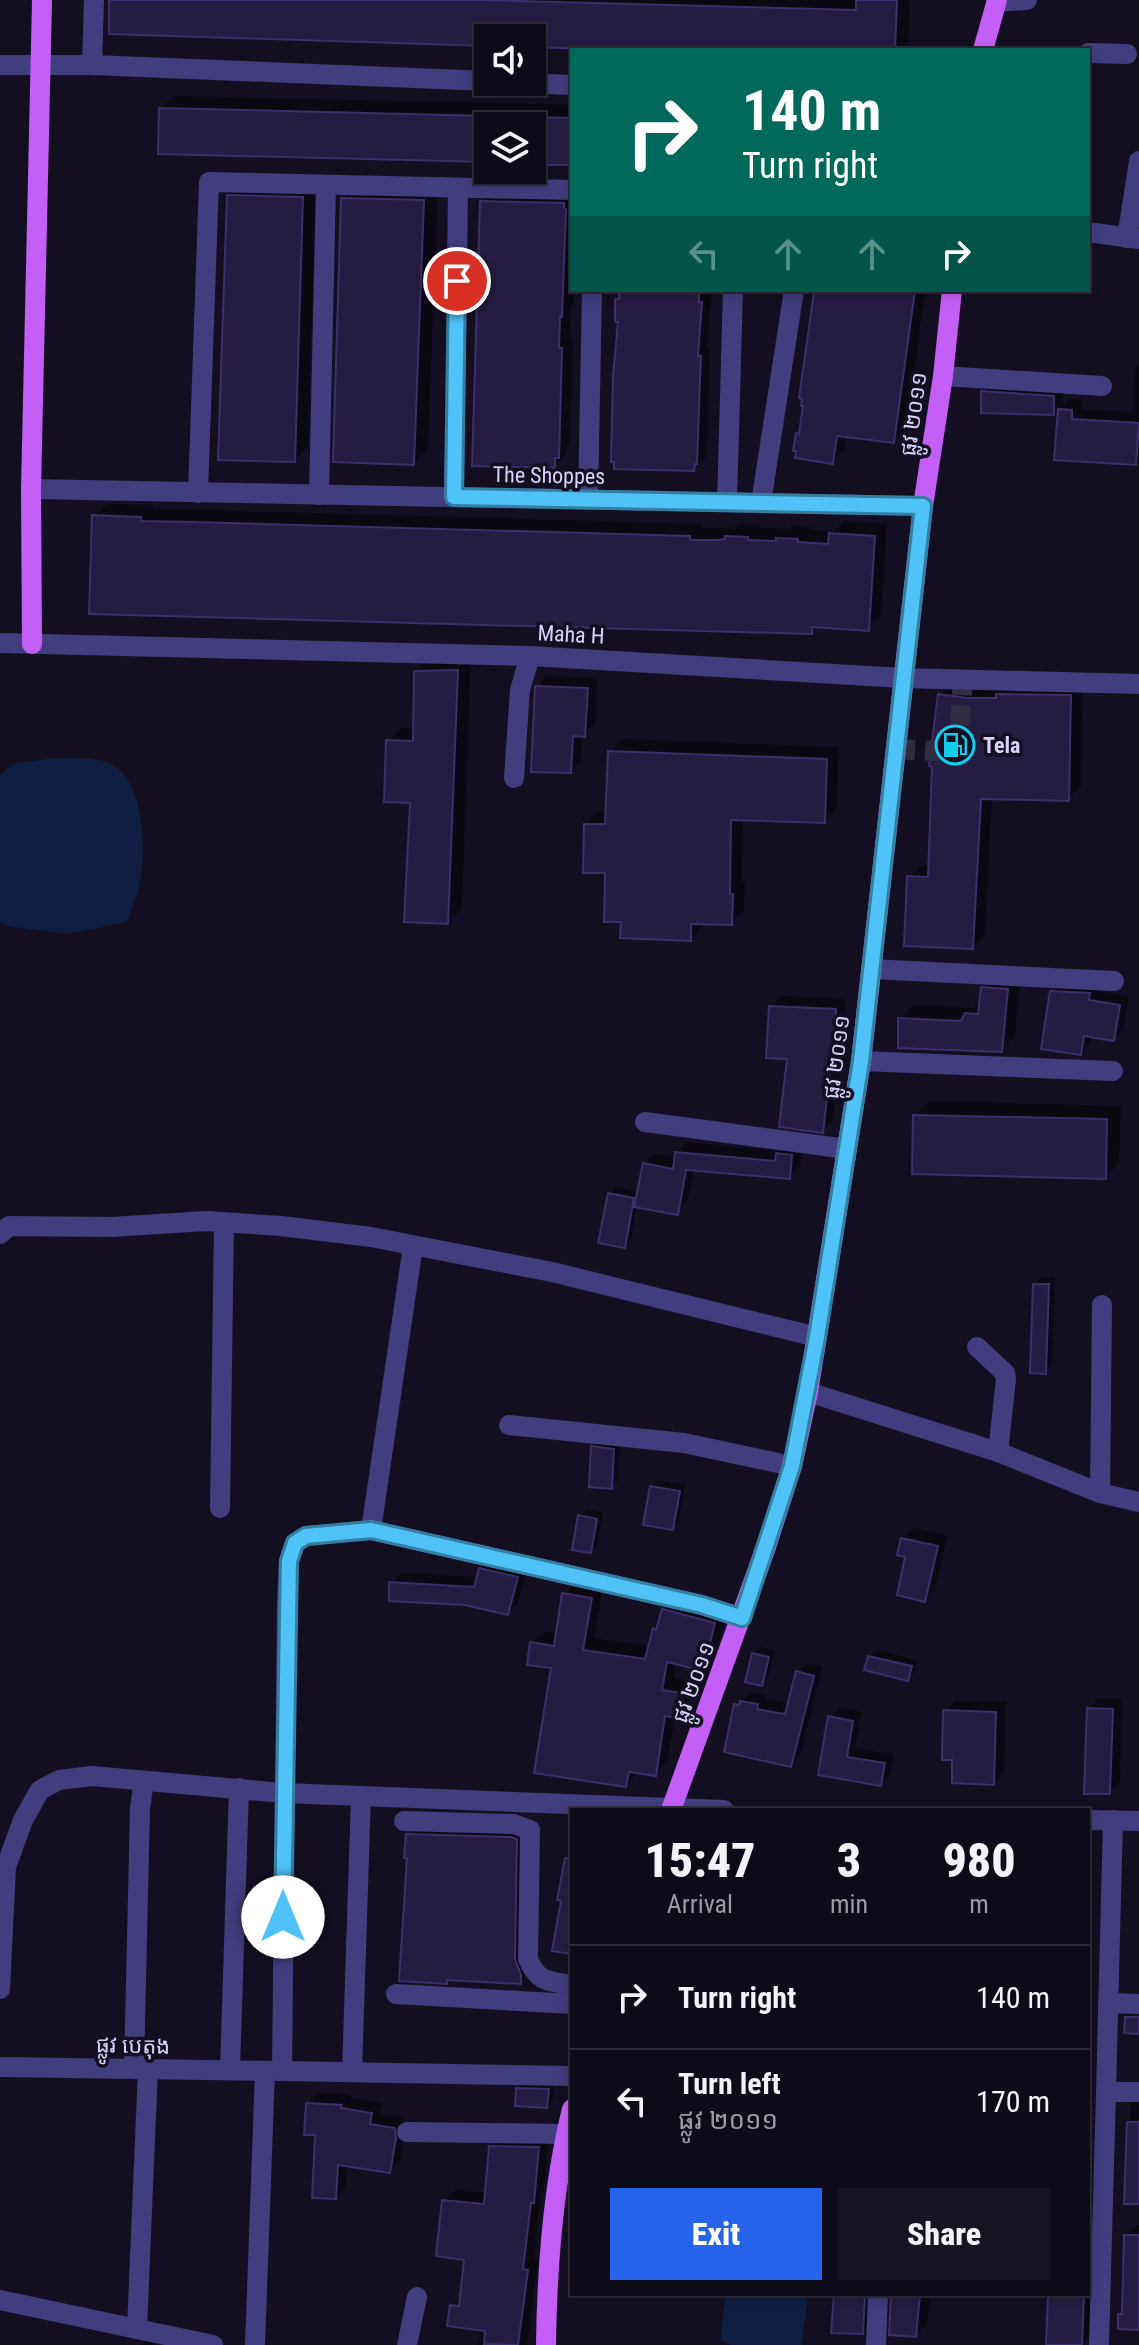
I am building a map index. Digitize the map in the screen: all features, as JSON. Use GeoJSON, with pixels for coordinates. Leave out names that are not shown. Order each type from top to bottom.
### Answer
{"type":"FeatureCollection","features":[{"type":"Feature","properties":{"kind":"main road"},"geometry":{"type":"LineString","coordinates":[[32,644],[31,489],[42,0]]}},
{"type":"Feature","properties":{"kind":"main road"},"geometry":{"type":"LineString","coordinates":[[984,48],[996,1]]}},
{"type":"Feature","properties":{"kind":"main road","name":"ផ្លូវ ២០១១"},"geometry":{"type":"LineString","coordinates":[[671,1808],[742,1618],[792,1466],[808,1392],[861,1061],[923,506],[943,376],[952,292]]}},
{"type":"Feature","properties":{"kind":"main road"},"geometry":{"type":"LineString","coordinates":[[546,2345],[547,2276],[566,2184],[566,2134],[570,2117]]}},
{"type":"Feature","properties":{"kind":"street"},"geometry":{"type":"LineString","coordinates":[[92,65],[94,0]]}},
{"type":"Feature","properties":{"kind":"street"},"geometry":{"type":"LineString","coordinates":[[996,1],[1027,0]]}},
{"type":"Feature","properties":{"kind":"street"},"geometry":{"type":"LineString","coordinates":[[1090,53],[1127,54]]}},
{"type":"Feature","properties":{"kind":"street"},"geometry":{"type":"LineString","coordinates":[[0,65],[92,65],[474,80]]}},
{"type":"Feature","properties":{"kind":"street"},"geometry":{"type":"LineString","coordinates":[[546,84],[570,85]]}},
{"type":"Feature","properties":{"kind":"street"},"geometry":{"type":"LineString","coordinates":[[1090,232],[1133,238],[1139,161]]}},
{"type":"Feature","properties":{"kind":"street"},"geometry":{"type":"LineString","coordinates":[[198,493],[209,182],[570,190]]}},
{"type":"Feature","properties":{"kind":"street"},"geometry":{"type":"LineString","coordinates":[[319,495],[326,185]]}},
{"type":"Feature","properties":{"kind":"street"},"geometry":{"type":"LineString","coordinates":[[454,497],[458,188]]}},
{"type":"Feature","properties":{"kind":"street"},"geometry":{"type":"LineString","coordinates":[[588,500],[592,292]]}},
{"type":"Feature","properties":{"kind":"street"},"geometry":{"type":"LineString","coordinates":[[727,502],[733,292]]}},
{"type":"Feature","properties":{"kind":"street"},"geometry":{"type":"LineString","coordinates":[[761,503],[794,292]]}},
{"type":"Feature","properties":{"kind":"street"},"geometry":{"type":"LineString","coordinates":[[943,376],[1102,386]]}},
{"type":"Feature","properties":{"kind":"street","name":"The Shoppes"},"geometry":{"type":"LineString","coordinates":[[31,489],[923,506]]}},
{"type":"Feature","properties":{"kind":"street","name":"Maha H"},"geometry":{"type":"LineString","coordinates":[[0,643],[530,656],[903,678],[1139,684]]}},
{"type":"Feature","properties":{"kind":"street"},"geometry":{"type":"LineString","coordinates":[[514,778],[520,690],[530,656]]}},
{"type":"Feature","properties":{"kind":"street"},"geometry":{"type":"LineString","coordinates":[[871,969],[1114,981]]}},
{"type":"Feature","properties":{"kind":"street"},"geometry":{"type":"LineString","coordinates":[[861,1061],[1113,1071]]}},
{"type":"Feature","properties":{"kind":"street"},"geometry":{"type":"LineString","coordinates":[[645,1122],[847,1149]]}},
{"type":"Feature","properties":{"kind":"street"},"geometry":{"type":"LineString","coordinates":[[3,1225],[111,1227],[206,1221],[330,1231],[552,1272],[817,1337]]}},
{"type":"Feature","properties":{"kind":"street"},"geometry":{"type":"LineString","coordinates":[[220,1508],[224,1222]]}},
{"type":"Feature","properties":{"kind":"street"},"geometry":{"type":"LineString","coordinates":[[371,1530],[413,1246]]}},
{"type":"Feature","properties":{"kind":"street"},"geometry":{"type":"LineString","coordinates":[[1100,1493],[1102,1305]]}},
{"type":"Feature","properties":{"kind":"street"},"geometry":{"type":"LineString","coordinates":[[977,1347],[1005,1373],[998,1452]]}},
{"type":"Feature","properties":{"kind":"street"},"geometry":{"type":"LineString","coordinates":[[808,1392],[998,1452],[1100,1493],[1139,1502]]}},
{"type":"Feature","properties":{"kind":"street"},"geometry":{"type":"LineString","coordinates":[[509,1425],[684,1443],[792,1466]]}},
{"type":"Feature","properties":{"kind":"street"},"geometry":{"type":"LineString","coordinates":[[255,2345],[273,2071],[289,1561],[295,1543],[306,1536],[371,1530],[702,1605],[742,1618]]}},
{"type":"Feature","properties":{"kind":"street"},"geometry":{"type":"LineString","coordinates":[[0,1989],[6,1867],[23,1820],[40,1790],[59,1780],[92,1776],[283,1793],[647,1808]]}},
{"type":"Feature","properties":{"kind":"street"},"geometry":{"type":"LineString","coordinates":[[137,2329],[141,2069],[140,1808],[144,1781]]}},
{"type":"Feature","properties":{"kind":"street"},"geometry":{"type":"LineString","coordinates":[[230,2070],[239,1788]]}},
{"type":"Feature","properties":{"kind":"street"},"geometry":{"type":"LineString","coordinates":[[352,2072],[361,1796]]}},
{"type":"Feature","properties":{"kind":"street"},"geometry":{"type":"LineString","coordinates":[[1090,1820],[1139,1821]]}},
{"type":"Feature","properties":{"kind":"street"},"geometry":{"type":"LineString","coordinates":[[1099,2345],[1100,2099],[1108,2003],[1113,1820]]}},
{"type":"Feature","properties":{"kind":"street"},"geometry":{"type":"LineString","coordinates":[[404,1821],[514,1824],[530,1830],[528,1959],[539,1977],[570,1985]]}},
{"type":"Feature","properties":{"kind":"street"},"geometry":{"type":"LineString","coordinates":[[396,1994],[570,2004]]}},
{"type":"Feature","properties":{"kind":"street"},"geometry":{"type":"LineString","coordinates":[[1108,2003],[1139,2004]]}},
{"type":"Feature","properties":{"kind":"street","name":"ផ្លូវ បេតុង"},"geometry":{"type":"LineString","coordinates":[[0,2067],[570,2076]]}},
{"type":"Feature","properties":{"kind":"street"},"geometry":{"type":"LineString","coordinates":[[1100,2099],[1139,2092]]}},
{"type":"Feature","properties":{"kind":"street"},"geometry":{"type":"LineString","coordinates":[[407,2132],[566,2134]]}},
{"type":"Feature","properties":{"kind":"street"},"geometry":{"type":"LineString","coordinates":[[876,2345],[878,2296]]}},
{"type":"Feature","properties":{"kind":"street"},"geometry":{"type":"LineString","coordinates":[[407,2345],[417,2297]]}},
{"type":"Feature","properties":{"kind":"street"},"geometry":{"type":"LineString","coordinates":[[0,2300],[213,2345]]}},
{"type":"Feature","properties":{"kind":"water"},"geometry":{"type":"Polygon","coordinates":[[[47,759],[94,759],[108,763],[121,771],[130,784],[140,818],[142,856],[139,887],[127,922],[69,934],[6,926],[0,922],[0,775],[13,764],[47,759]]]}},
{"type":"Feature","properties":{"kind":"water"},"geometry":{"type":"Polygon","coordinates":[[[725,2296],[808,2296],[802,2345],[732,2345],[721,2341],[725,2296]]]}},
{"type":"Feature","properties":{"kind":"building"},"geometry":{"type":"Polygon","coordinates":[[[109,0],[482,0],[856,10],[856,0],[897,0],[895,48],[546,48],[546,24],[474,24],[474,46],[109,34],[109,0]]]}},
{"type":"Feature","properties":{"kind":"building"},"geometry":{"type":"Polygon","coordinates":[[[159,108],[474,116],[474,162],[158,154],[159,108]]]}},
{"type":"Feature","properties":{"kind":"building"},"geometry":{"type":"Polygon","coordinates":[[[546,117],[570,118],[570,165],[546,165],[546,117]]]}},
{"type":"Feature","properties":{"kind":"building"},"geometry":{"type":"Polygon","coordinates":[[[227,195],[303,197],[295,462],[218,460],[227,195]]]}},
{"type":"Feature","properties":{"kind":"building"},"geometry":{"type":"Polygon","coordinates":[[[341,198],[424,200],[414,465],[333,462],[341,198]]]}},
{"type":"Feature","properties":{"kind":"building"},"geometry":{"type":"Polygon","coordinates":[[[480,201],[564,203],[566,209],[559,348],[562,348],[559,458],[555,458],[555,468],[472,466],[480,201]]]}},
{"type":"Feature","properties":{"kind":"building"},"geometry":{"type":"Polygon","coordinates":[[[619,292],[699,292],[699,302],[702,302],[698,356],[701,356],[697,464],[694,471],[614,469],[614,462],[611,462],[613,376],[618,322],[615,322],[615,299],[619,299],[619,292]]]}},
{"type":"Feature","properties":{"kind":"building"},"geometry":{"type":"Polygon","coordinates":[[[814,292],[915,292],[894,443],[837,436],[833,464],[795,458],[796,451],[793,451],[803,406],[799,398],[814,292]]]}},
{"type":"Feature","properties":{"kind":"building"},"geometry":{"type":"Polygon","coordinates":[[[981,391],[1054,396],[1054,415],[981,413],[981,391]]]}},
{"type":"Feature","properties":{"kind":"building"},"geometry":{"type":"Polygon","coordinates":[[[1058,409],[1072,410],[1072,419],[1139,423],[1136,465],[1054,460],[1058,409]]]}},
{"type":"Feature","properties":{"kind":"building"},"geometry":{"type":"Polygon","coordinates":[[[92,515],[141,517],[141,521],[690,536],[690,540],[718,540],[725,539],[725,536],[748,537],[748,540],[798,539],[798,542],[828,544],[829,533],[875,536],[869,631],[812,627],[812,634],[89,614],[92,515]]]}},
{"type":"Feature","properties":{"kind":"building"},"geometry":{"type":"Polygon","coordinates":[[[458,670],[448,924],[404,922],[410,803],[384,802],[386,740],[413,741],[414,671],[458,670]]]}},
{"type":"Feature","properties":{"kind":"building"},"geometry":{"type":"Polygon","coordinates":[[[535,686],[588,688],[585,737],[573,736],[571,773],[531,772],[535,686]]]}},
{"type":"Feature","properties":{"kind":"building"},"geometry":{"type":"Polygon","coordinates":[[[938,694],[968,698],[996,698],[996,694],[1071,695],[1069,801],[981,799],[973,949],[904,946],[907,876],[928,877],[932,767],[929,766],[938,694]]]}},
{"type":"Feature","properties":{"kind":"building"},"geometry":{"type":"Polygon","coordinates":[[[608,751],[827,759],[825,823],[731,820],[732,925],[691,924],[691,941],[620,938],[621,922],[604,922],[605,873],[583,873],[584,824],[605,824],[608,751]]]}},
{"type":"Feature","properties":{"kind":"building"},"geometry":{"type":"Polygon","coordinates":[[[981,987],[1008,989],[1002,1052],[898,1048],[898,1018],[961,1021],[965,1013],[978,1014],[981,987]]]}},
{"type":"Feature","properties":{"kind":"building"},"geometry":{"type":"Polygon","coordinates":[[[1050,991],[1090,993],[1089,1000],[1120,1005],[1114,1041],[1084,1036],[1081,1055],[1041,1049],[1050,991]]]}},
{"type":"Feature","properties":{"kind":"building"},"geometry":{"type":"Polygon","coordinates":[[[769,1006],[836,1009],[834,1062],[831,1062],[823,1133],[779,1127],[787,1059],[766,1058],[769,1006]]]}},
{"type":"Feature","properties":{"kind":"building"},"geometry":{"type":"Polygon","coordinates":[[[913,1115],[1107,1119],[1106,1179],[912,1174],[913,1115]]]}},
{"type":"Feature","properties":{"kind":"building"},"geometry":{"type":"Polygon","coordinates":[[[675,1152],[775,1161],[776,1153],[792,1155],[790,1179],[686,1170],[678,1215],[634,1207],[643,1163],[673,1169],[675,1152]]]}},
{"type":"Feature","properties":{"kind":"building"},"geometry":{"type":"Polygon","coordinates":[[[608,1193],[634,1198],[625,1248],[598,1243],[608,1193]]]}},
{"type":"Feature","properties":{"kind":"building"},"geometry":{"type":"Polygon","coordinates":[[[1033,1284],[1049,1284],[1046,1374],[1030,1373],[1033,1284]]]}},
{"type":"Feature","properties":{"kind":"building"},"geometry":{"type":"Polygon","coordinates":[[[591,1446],[614,1449],[612,1489],[589,1487],[591,1446]]]}},
{"type":"Feature","properties":{"kind":"building"},"geometry":{"type":"Polygon","coordinates":[[[650,1486],[680,1491],[673,1530],[643,1525],[650,1486]]]}},
{"type":"Feature","properties":{"kind":"building"},"geometry":{"type":"Polygon","coordinates":[[[578,1515],[597,1519],[591,1553],[572,1550],[578,1515]]]}},
{"type":"Feature","properties":{"kind":"building"},"geometry":{"type":"Polygon","coordinates":[[[901,1538],[938,1546],[925,1602],[897,1595],[905,1557],[897,1555],[901,1538]]]}},
{"type":"Feature","properties":{"kind":"building"},"geometry":{"type":"Polygon","coordinates":[[[479,1568],[518,1577],[508,1615],[465,1605],[389,1601],[389,1582],[474,1587],[479,1568]]]}},
{"type":"Feature","properties":{"kind":"building"},"geometry":{"type":"Polygon","coordinates":[[[562,1593],[592,1598],[583,1650],[645,1659],[653,1628],[656,1630],[662,1609],[715,1623],[703,1671],[667,1662],[662,1690],[682,1693],[677,1718],[665,1716],[656,1776],[629,1772],[626,1787],[534,1773],[551,1668],[527,1665],[530,1642],[554,1646],[562,1593]]]}},
{"type":"Feature","properties":{"kind":"building"},"geometry":{"type":"Polygon","coordinates":[[[752,1653],[769,1657],[762,1686],[745,1682],[752,1653]]]}},
{"type":"Feature","properties":{"kind":"building"},"geometry":{"type":"Polygon","coordinates":[[[868,1656],[912,1666],[908,1681],[864,1670],[868,1656]]]}},
{"type":"Feature","properties":{"kind":"building"},"geometry":{"type":"Polygon","coordinates":[[[796,1671],[814,1676],[791,1767],[724,1752],[734,1704],[739,1705],[740,1701],[758,1704],[757,1709],[785,1714],[796,1671]]]}},
{"type":"Feature","properties":{"kind":"building"},"geometry":{"type":"Polygon","coordinates":[[[1087,1708],[1113,1709],[1110,1794],[1084,1794],[1087,1708]]]}},
{"type":"Feature","properties":{"kind":"building"},"geometry":{"type":"Polygon","coordinates":[[[943,1710],[996,1712],[994,1785],[952,1783],[952,1760],[942,1760],[943,1710]]]}},
{"type":"Feature","properties":{"kind":"building"},"geometry":{"type":"Polygon","coordinates":[[[828,1716],[853,1721],[847,1757],[885,1763],[881,1786],[818,1775],[828,1716]]]}},
{"type":"Feature","properties":{"kind":"building"},"geometry":{"type":"Polygon","coordinates":[[[406,1834],[517,1839],[515,1959],[521,1984],[399,1981],[406,1834]]]}},
{"type":"Feature","properties":{"kind":"building"},"geometry":{"type":"Polygon","coordinates":[[[565,1858],[570,1859],[570,1954],[552,1951],[561,1901],[557,1900],[565,1858]]]}},
{"type":"Feature","properties":{"kind":"building"},"geometry":{"type":"Polygon","coordinates":[[[1125,2017],[1139,2017],[1139,2034],[1124,2033],[1125,2017]]]}},
{"type":"Feature","properties":{"kind":"building"},"geometry":{"type":"Polygon","coordinates":[[[516,2088],[549,2089],[547,2108],[515,2106],[516,2088]]]}},
{"type":"Feature","properties":{"kind":"building"},"geometry":{"type":"Polygon","coordinates":[[[306,2103],[342,2105],[341,2108],[372,2113],[370,2124],[395,2128],[390,2173],[338,2165],[336,2199],[312,2198],[315,2135],[304,2135],[306,2103]]]}},
{"type":"Feature","properties":{"kind":"building"},"geometry":{"type":"Polygon","coordinates":[[[1127,2122],[1139,2122],[1139,2204],[1124,2204],[1127,2122]]]}},
{"type":"Feature","properties":{"kind":"building"},"geometry":{"type":"Polygon","coordinates":[[[489,2146],[539,2147],[523,2269],[528,2270],[518,2345],[484,2344],[485,2331],[447,2326],[450,2305],[459,2306],[464,2260],[436,2256],[442,2200],[484,2204],[489,2146]]]}},
{"type":"Feature","properties":{"kind":"building"},"geometry":{"type":"Polygon","coordinates":[[[1124,2235],[1139,2235],[1139,2330],[1118,2329],[1118,2314],[1122,2314],[1124,2235]]]}},
{"type":"Feature","properties":{"kind":"building"},"geometry":{"type":"Polygon","coordinates":[[[834,2296],[865,2296],[863,2334],[831,2333],[834,2296]]]}},
{"type":"Feature","properties":{"kind":"building"},"geometry":{"type":"Polygon","coordinates":[[[891,2296],[920,2296],[916,2337],[889,2335],[891,2296]]]}},
{"type":"Feature","properties":{"kind":"building"},"geometry":{"type":"Polygon","coordinates":[[[1048,2296],[1084,2296],[1082,2345],[1046,2345],[1048,2296]]]}},
{"type":"Feature","properties":{"kind":"tunnel"},"geometry":{"type":"LineString","coordinates":[[895,749],[958,752],[963,679]]}},
{"type":"Feature","properties":{"kind":"place","name":"Tela"},"geometry":{"type":"Point","coordinates":[955,745]}},
{"type":"Feature","properties":{"kind":"route"},"geometry":{"type":"LineString","coordinates":[[283,1917],[287,1600],[289,1561],[295,1543],[317,1534],[371,1530],[702,1605],[742,1618],[792,1466],[817,1337],[861,1061],[923,506],[454,497],[457,281]]}}]}
